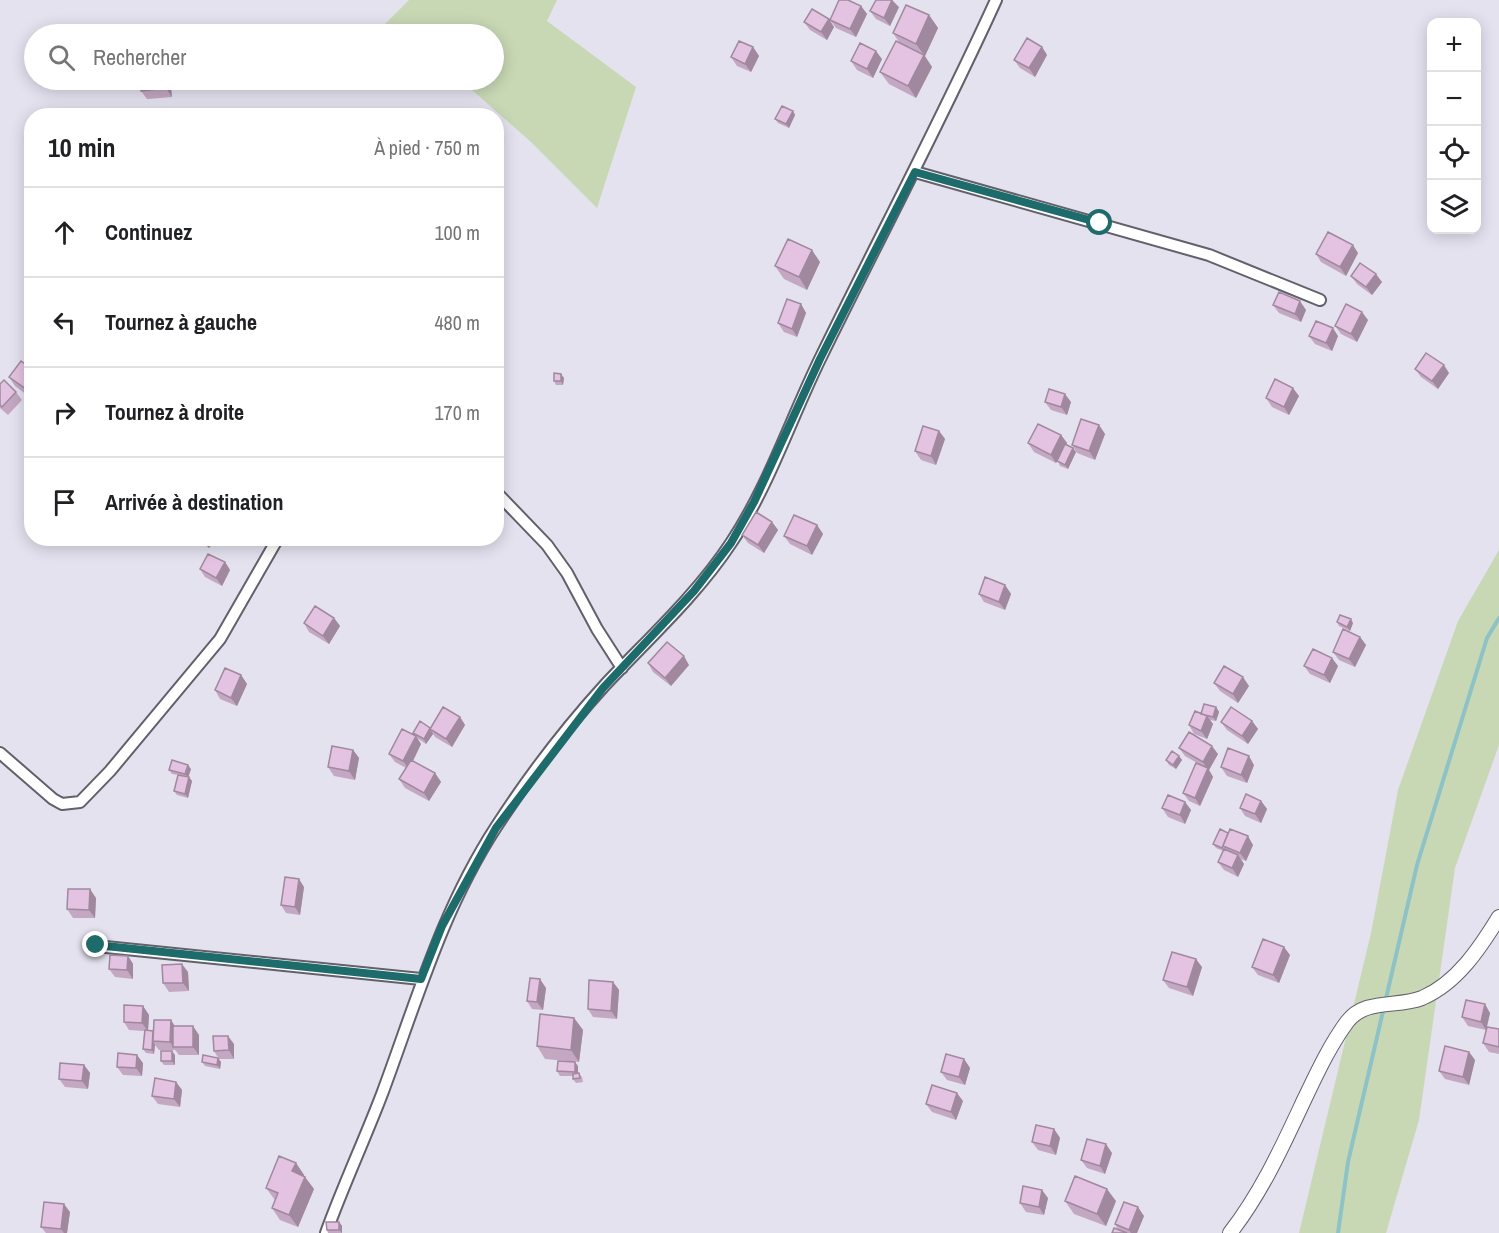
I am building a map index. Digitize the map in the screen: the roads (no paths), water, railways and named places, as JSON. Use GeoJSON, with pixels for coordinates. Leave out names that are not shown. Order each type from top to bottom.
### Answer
{"type":"FeatureCollection","features":[{"type":"Feature","properties":{"kind":"street"},"geometry":{"type":"LineString","coordinates":[[326,1233],[382,1094],[421,979],[442,926],[496,828],[559,742],[622,668],[694,591],[731,543],[754,502],[820,359],[915,172],[996,0]]}},
{"type":"Feature","properties":{"kind":"street"},"geometry":{"type":"LineString","coordinates":[[915,172],[1209,255],[1320,300]]}},
{"type":"Feature","properties":{"kind":"street"},"geometry":{"type":"LineString","coordinates":[[504,500],[547,544],[567,573],[597,629],[622,668]]}},
{"type":"Feature","properties":{"kind":"street"},"geometry":{"type":"LineString","coordinates":[[0,753],[53,799],[62,804],[80,802],[110,771],[220,639],[273,546]]}},
{"type":"Feature","properties":{"kind":"street"},"geometry":{"type":"LineString","coordinates":[[1230,1233],[1257,1196],[1330,1049],[1347,1022],[1366,1008],[1407,1003],[1448,983],[1474,955],[1499,917]]}},
{"type":"Feature","properties":{"kind":"street"},"geometry":{"type":"LineString","coordinates":[[96,945],[421,979]]}},
{"type":"Feature","properties":{"kind":"waterway"},"geometry":{"type":"LineString","coordinates":[[1338,1233],[1348,1162],[1417,865],[1487,638],[1499,618]]}}]}
